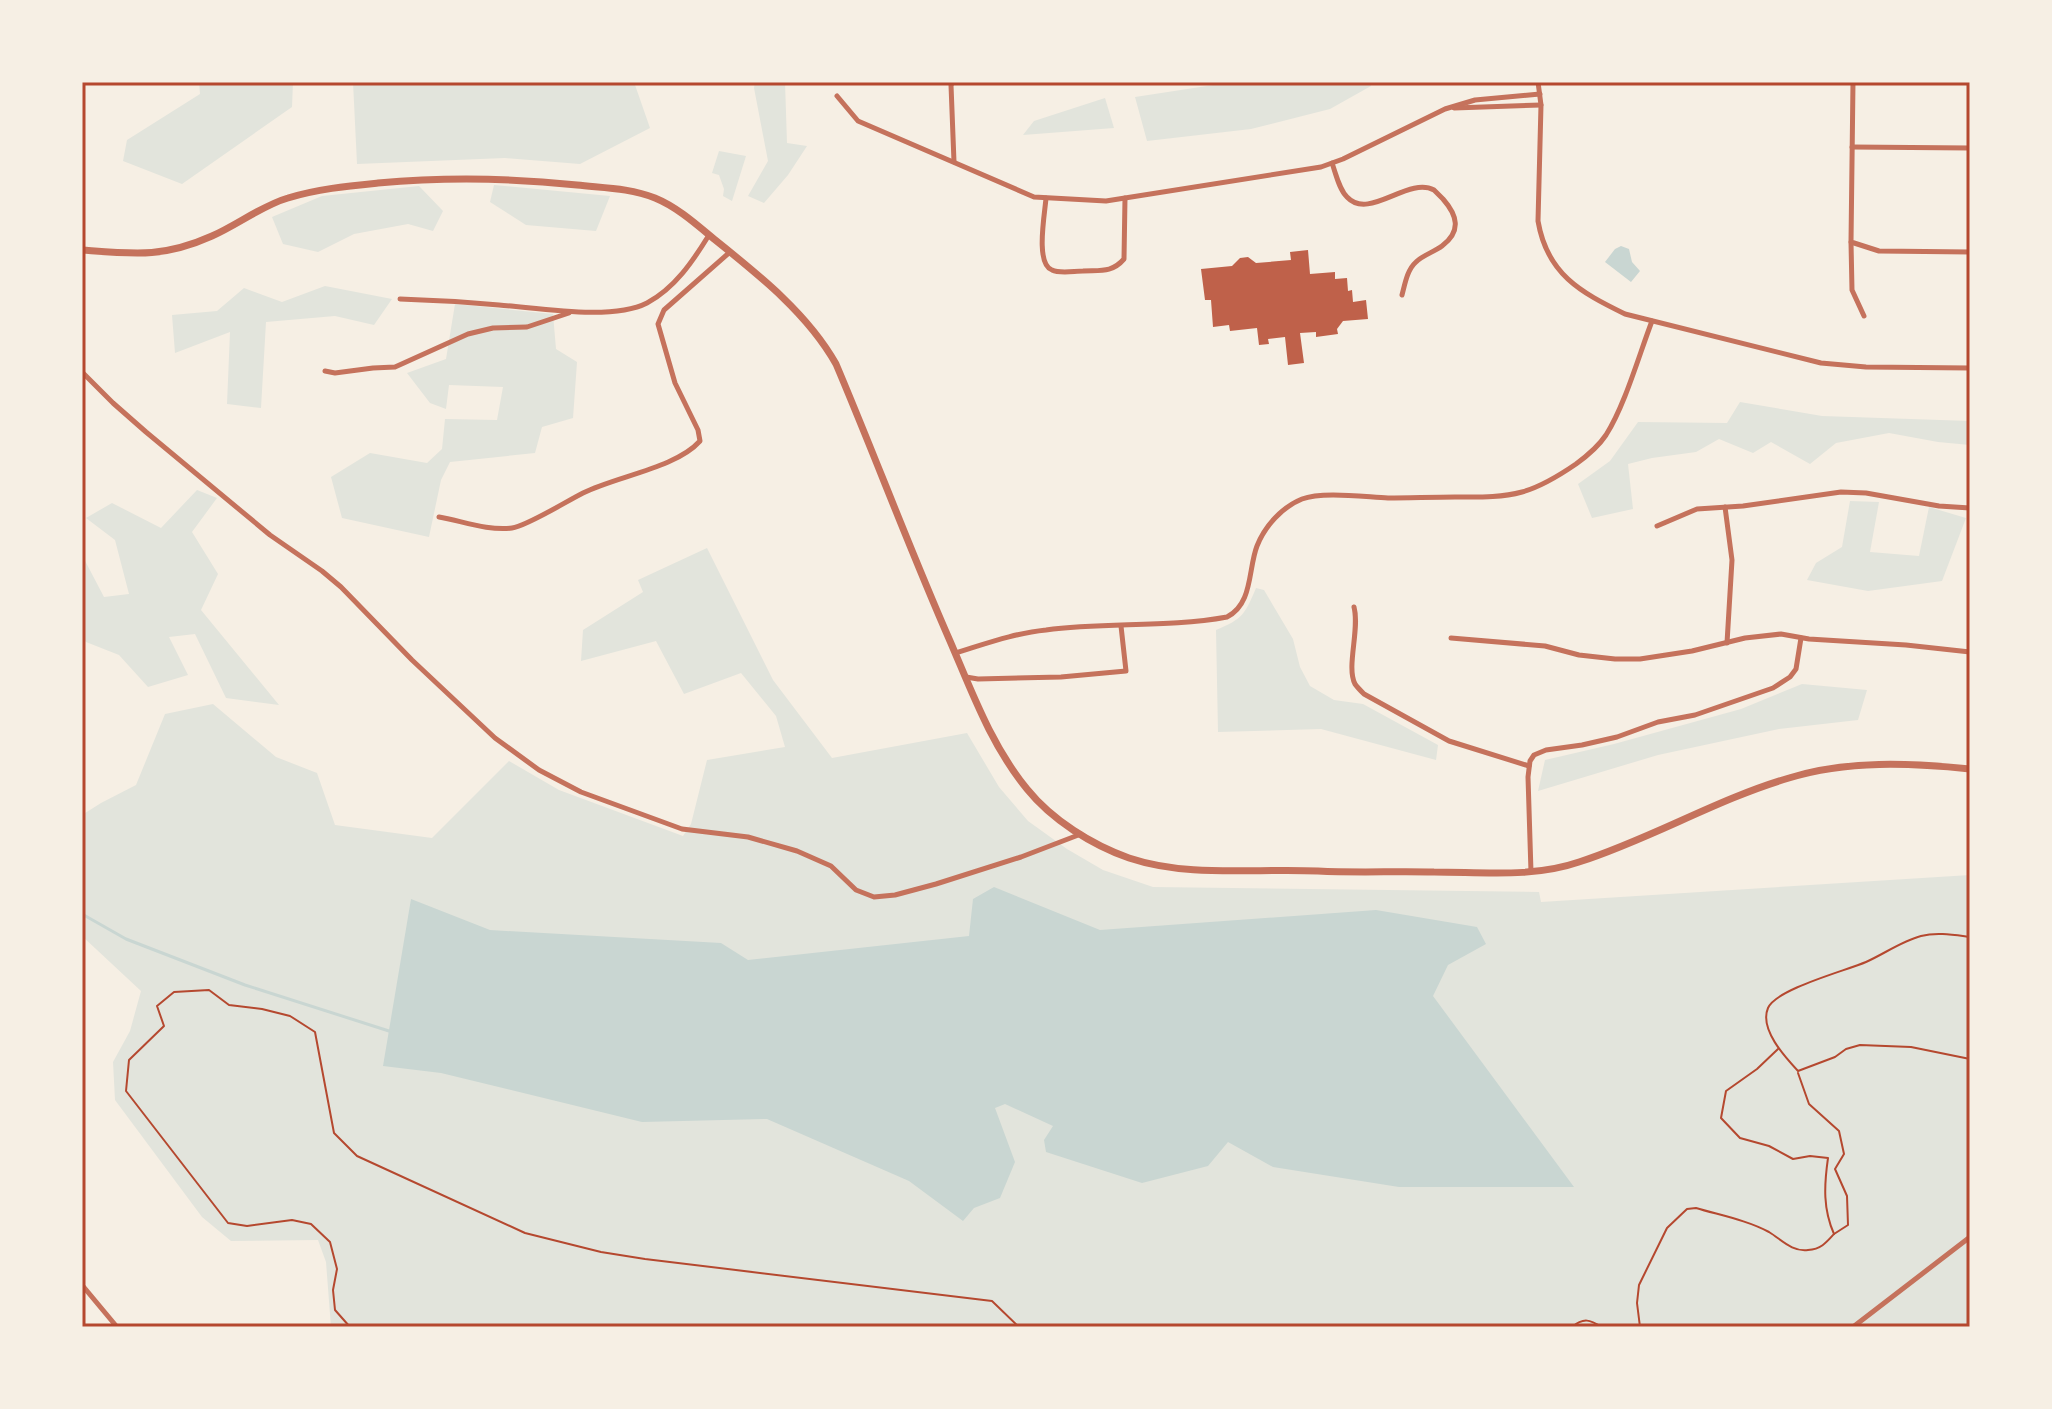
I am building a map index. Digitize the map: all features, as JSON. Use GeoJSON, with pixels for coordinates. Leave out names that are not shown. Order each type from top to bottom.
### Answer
{"type":"FeatureCollection","features":[{"type":"Feature","properties":{"kind":"street"},"geometry":{"type":"LineString","coordinates":[[953,82],[954,162]]}},
{"type":"Feature","properties":{"kind":"street"},"geometry":{"type":"LineString","coordinates":[[1538,82],[1541,105],[1538,221],[1544,248],[1573,285],[1625,314],[1821,363],[1970,368]]}},
{"type":"Feature","properties":{"kind":"street"},"geometry":{"type":"LineString","coordinates":[[1853,82],[1852,290],[1864,316]]}},
{"type":"Feature","properties":{"kind":"street"},"geometry":{"type":"LineString","coordinates":[[837,96],[858,121],[1034,197],[1106,201],[1321,167],[1445,109],[1475,100],[1540,94]]}},
{"type":"Feature","properties":{"kind":"street"},"geometry":{"type":"LineString","coordinates":[[1445,109],[1541,105]]}},
{"type":"Feature","properties":{"kind":"street"},"geometry":{"type":"LineString","coordinates":[[1852,147],[1970,148]]}},
{"type":"Feature","properties":{"kind":"street"},"geometry":{"type":"LineString","coordinates":[[1332,163],[1344,194],[1353,202],[1369,204],[1421,188],[1435,190],[1453,211],[1456,223],[1452,235],[1444,244],[1415,262],[1406,276],[1402,295]]}},
{"type":"Feature","properties":{"kind":"street"},"geometry":{"type":"LineString","coordinates":[[82,250],[156,254],[213,236],[285,199],[331,188],[429,179],[504,179],[618,188],[656,198],[730,252],[796,311],[825,345],[836,364],[990,733],[1016,775],[1042,805],[1082,834],[1127,857],[1158,866],[1367,873],[1531,872],[1578,863],[1764,786],[1819,770],[1847,766],[1908,765],[1970,769]]}},
{"type":"Feature","properties":{"kind":"street"},"geometry":{"type":"LineString","coordinates":[[1046,198],[1042,256],[1046,266],[1054,272],[1116,268],[1124,259],[1125,198]]}},
{"type":"Feature","properties":{"kind":"street"},"geometry":{"type":"LineString","coordinates":[[400,299],[574,311],[629,310],[647,303],[675,282],[692,263],[709,235]]}},
{"type":"Feature","properties":{"kind":"street"},"geometry":{"type":"LineString","coordinates":[[1851,242],[1879,251],[1970,252]]}},
{"type":"Feature","properties":{"kind":"street"},"geometry":{"type":"LineString","coordinates":[[439,517],[498,528],[516,528],[588,491],[677,458],[694,448],[700,441],[698,430],[675,383],[658,324],[664,310],[730,252]]}},
{"type":"Feature","properties":{"kind":"street"},"geometry":{"type":"LineString","coordinates":[[675,282],[686,291]]}},
{"type":"Feature","properties":{"kind":"street"},"geometry":{"type":"LineString","coordinates":[[325,371],[335,373],[395,367],[468,334],[493,328],[527,327],[574,311]]}},
{"type":"Feature","properties":{"kind":"street"},"geometry":{"type":"LineString","coordinates":[[955,653],[1031,632],[1213,620],[1234,614],[1246,596],[1256,547],[1263,534],[1281,512],[1303,499],[1326,496],[1494,497],[1523,492],[1564,472],[1601,442],[1612,423],[1652,321]]}},
{"type":"Feature","properties":{"kind":"street"},"geometry":{"type":"LineString","coordinates":[[82,372],[146,432],[270,535],[341,587],[412,660],[496,739],[539,770],[581,792],[682,829],[748,837],[797,851],[831,866],[856,890],[874,897],[936,884],[1082,834]]}},
{"type":"Feature","properties":{"kind":"street"},"geometry":{"type":"LineString","coordinates":[[1657,526],[1697,509],[1841,492],[1970,508]]}},
{"type":"Feature","properties":{"kind":"street"},"geometry":{"type":"LineString","coordinates":[[1725,507],[1732,560],[1727,643]]}},
{"type":"Feature","properties":{"kind":"street"},"geometry":{"type":"LineString","coordinates":[[1354,607],[1357,622],[1352,675],[1356,686],[1364,694],[1449,741],[1529,766]]}},
{"type":"Feature","properties":{"kind":"street"},"geometry":{"type":"LineString","coordinates":[[966,677],[1061,677],[1126,671],[1121,626]]}},
{"type":"Feature","properties":{"kind":"street"},"geometry":{"type":"LineString","coordinates":[[1451,638],[1545,646],[1579,655],[1627,659],[1692,651],[1768,634],[1970,652]]}},
{"type":"Feature","properties":{"kind":"street"},"geometry":{"type":"LineString","coordinates":[[1531,872],[1529,766],[1534,755],[1540,751],[1617,737],[1773,688],[1796,669],[1801,638]]}},
{"type":"Feature","properties":{"kind":"street"},"geometry":{"type":"LineString","coordinates":[[1853,1327],[1970,1237]]}},
{"type":"Feature","properties":{"kind":"street"},"geometry":{"type":"LineString","coordinates":[[82,1285],[114,1326]]}},
{"type":"Feature","properties":{"kind":"path"},"geometry":{"type":"LineString","coordinates":[[1640,1327],[1637,1303],[1639,1285],[1667,1228],[1687,1209],[1696,1208],[1750,1225],[1768,1232],[1789,1247],[1805,1251],[1821,1248],[1848,1225],[1847,1196],[1835,1169],[1844,1154],[1839,1131],[1809,1104],[1798,1071],[1778,1049],[1767,1022],[1766,1011],[1773,1000],[1920,936],[1970,937]]}},
{"type":"Feature","properties":{"kind":"path"},"geometry":{"type":"LineString","coordinates":[[350,1327],[335,1310],[333,1290],[337,1269],[330,1242],[311,1224],[292,1220],[247,1226],[228,1223],[126,1091],[129,1060],[164,1026],[157,1006],[174,992],[209,990],[229,1005],[290,1016],[315,1032],[334,1133],[357,1156],[525,1233],[601,1252],[645,1259],[992,1301],[1019,1327]]}},
{"type":"Feature","properties":{"kind":"path"},"geometry":{"type":"LineString","coordinates":[[1798,1071],[1860,1045],[1911,1047],[1970,1059]]}},
{"type":"Feature","properties":{"kind":"path"},"geometry":{"type":"LineString","coordinates":[[1778,1049],[1726,1091],[1721,1118],[1740,1138],[1769,1146],[1793,1159],[1810,1156],[1828,1158],[1825,1187],[1827,1216],[1834,1234]]}},
{"type":"Feature","properties":{"kind":"path"},"geometry":{"type":"LineString","coordinates":[[1572,1327],[1579,1321],[1591,1320],[1602,1327]]}},
{"type":"Feature","properties":{"kind":"shaded area"},"geometry":{"type":"Polygon","coordinates":[[[199,82],[293,82],[292,107],[182,184],[123,161],[127,140],[200,94],[199,82]]]}},
{"type":"Feature","properties":{"kind":"shaded area"},"geometry":{"type":"Polygon","coordinates":[[[353,82],[634,82],[650,128],[580,164],[505,158],[357,164],[353,82]]]}},
{"type":"Feature","properties":{"kind":"shaded area"},"geometry":{"type":"Polygon","coordinates":[[[755,82],[785,82],[787,143],[807,146],[764,203],[748,196],[768,161],[755,82]]]}},
{"type":"Feature","properties":{"kind":"shaded area"},"geometry":{"type":"Polygon","coordinates":[[[1233,82],[1370,82],[1371,86],[1330,109],[1251,129],[1147,141],[1135,97],[1233,82]]]}},
{"type":"Feature","properties":{"kind":"shaded area"},"geometry":{"type":"Polygon","coordinates":[[[1105,98],[1114,128],[1023,135],[1034,121],[1105,98]]]}},
{"type":"Feature","properties":{"kind":"shaded area"},"geometry":{"type":"Polygon","coordinates":[[[719,151],[746,156],[732,201],[723,196],[719,175],[712,173],[719,151]]]}},
{"type":"Feature","properties":{"kind":"shaded area"},"geometry":{"type":"Polygon","coordinates":[[[494,185],[610,196],[596,231],[526,225],[490,202],[494,185]]]}},
{"type":"Feature","properties":{"kind":"shaded area"},"geometry":{"type":"Polygon","coordinates":[[[419,186],[443,211],[433,231],[408,224],[354,234],[318,252],[283,244],[272,217],[322,196],[419,186]]]}},
{"type":"Feature","properties":{"kind":"shaded area"},"geometry":{"type":"Polygon","coordinates":[[[1621,246],[1629,249],[1632,262],[1640,271],[1631,282],[1605,262],[1621,246]]]}},
{"type":"Feature","properties":{"kind":"shaded area"},"geometry":{"type":"Polygon","coordinates":[[[325,286],[392,299],[374,325],[335,316],[266,322],[261,408],[227,404],[230,332],[175,353],[172,315],[217,311],[244,288],[282,302],[325,286]]]}},
{"type":"Feature","properties":{"kind":"shaded area"},"geometry":{"type":"Polygon","coordinates":[[[455,304],[553,314],[556,349],[577,362],[573,418],[542,427],[535,453],[450,462],[441,480],[429,537],[342,518],[331,477],[370,453],[427,463],[442,449],[445,419],[497,420],[503,387],[449,385],[446,409],[430,403],[407,373],[446,359],[455,304]]]}},
{"type":"Feature","properties":{"kind":"shaded area"},"geometry":{"type":"Polygon","coordinates":[[[1740,402],[1822,416],[1970,421],[1970,445],[1889,433],[1836,443],[1810,464],[1771,442],[1753,453],[1719,439],[1696,452],[1628,464],[1633,509],[1592,518],[1578,484],[1610,461],[1638,422],[1727,423],[1740,402]]]}},
{"type":"Feature","properties":{"kind":"shaded area"},"geometry":{"type":"Polygon","coordinates":[[[197,490],[217,498],[192,532],[218,574],[201,610],[279,705],[226,698],[195,634],[169,637],[188,675],[148,687],[119,655],[86,642],[82,637],[82,555],[104,597],[129,594],[115,540],[86,518],[112,503],[161,528],[197,490]]]}},
{"type":"Feature","properties":{"kind":"shaded area"},"geometry":{"type":"Polygon","coordinates":[[[1850,501],[1879,502],[1870,552],[1919,556],[1929,507],[1966,518],[1942,581],[1868,591],[1807,580],[1816,563],[1842,547],[1850,501]]]}},
{"type":"Feature","properties":{"kind":"shaded area"},"geometry":{"type":"Polygon","coordinates":[[[707,548],[773,680],[832,758],[967,733],[999,787],[1028,821],[1103,870],[1153,887],[1539,892],[1541,902],[1970,875],[1970,1327],[331,1327],[326,1262],[318,1240],[231,1241],[202,1217],[115,1100],[113,1062],[130,1031],[141,991],[82,936],[82,815],[136,785],[165,714],[213,704],[276,757],[317,773],[335,825],[432,838],[509,761],[559,790],[683,836],[691,824],[707,760],[785,747],[776,716],[741,673],[684,694],[656,641],[581,661],[583,630],[643,592],[638,580],[707,548]]]}},
{"type":"Feature","properties":{"kind":"shaded area"},"geometry":{"type":"Polygon","coordinates":[[[1256,588],[1264,590],[1293,639],[1300,667],[1310,686],[1334,700],[1363,704],[1438,745],[1436,760],[1321,729],[1218,732],[1216,630],[1242,615],[1256,588]]]}},
{"type":"Feature","properties":{"kind":"shaded area"},"geometry":{"type":"Polygon","coordinates":[[[1802,684],[1867,690],[1858,720],[1779,729],[1658,755],[1538,791],[1545,760],[1741,709],[1802,684]]]}},
{"type":"Feature","properties":{"kind":"shaded area"},"geometry":{"type":"Polygon","coordinates":[[[994,887],[1100,930],[1376,910],[1477,927],[1486,944],[1448,965],[1433,996],[1574,1187],[1399,1187],[1273,1167],[1228,1142],[1208,1166],[1142,1183],[1046,1152],[1044,1140],[1053,1126],[1005,1104],[995,1108],[1015,1162],[1000,1198],[974,1208],[963,1221],[909,1181],[767,1119],[642,1122],[441,1073],[383,1066],[411,899],[490,930],[721,943],[748,960],[969,936],[973,899],[994,887]]]}},
{"type":"Feature","properties":{"kind":"building"},"geometry":{"type":"Polygon","coordinates":[[[1308,250],[1310,274],[1335,272],[1335,279],[1347,278],[1353,302],[1366,300],[1368,319],[1343,321],[1337,329],[1338,334],[1316,337],[1316,332],[1300,333],[1304,363],[1288,365],[1285,337],[1268,339],[1269,344],[1259,345],[1257,328],[1230,331],[1229,325],[1213,327],[1211,300],[1205,300],[1201,269],[1232,266],[1240,258],[1248,257],[1256,263],[1291,260],[1290,252],[1308,250]]]}},
{"type":"Feature","properties":{"kind":"waterway"},"geometry":{"type":"LineString","coordinates":[[82,914],[126,939],[245,985],[389,1031]]}}]}
